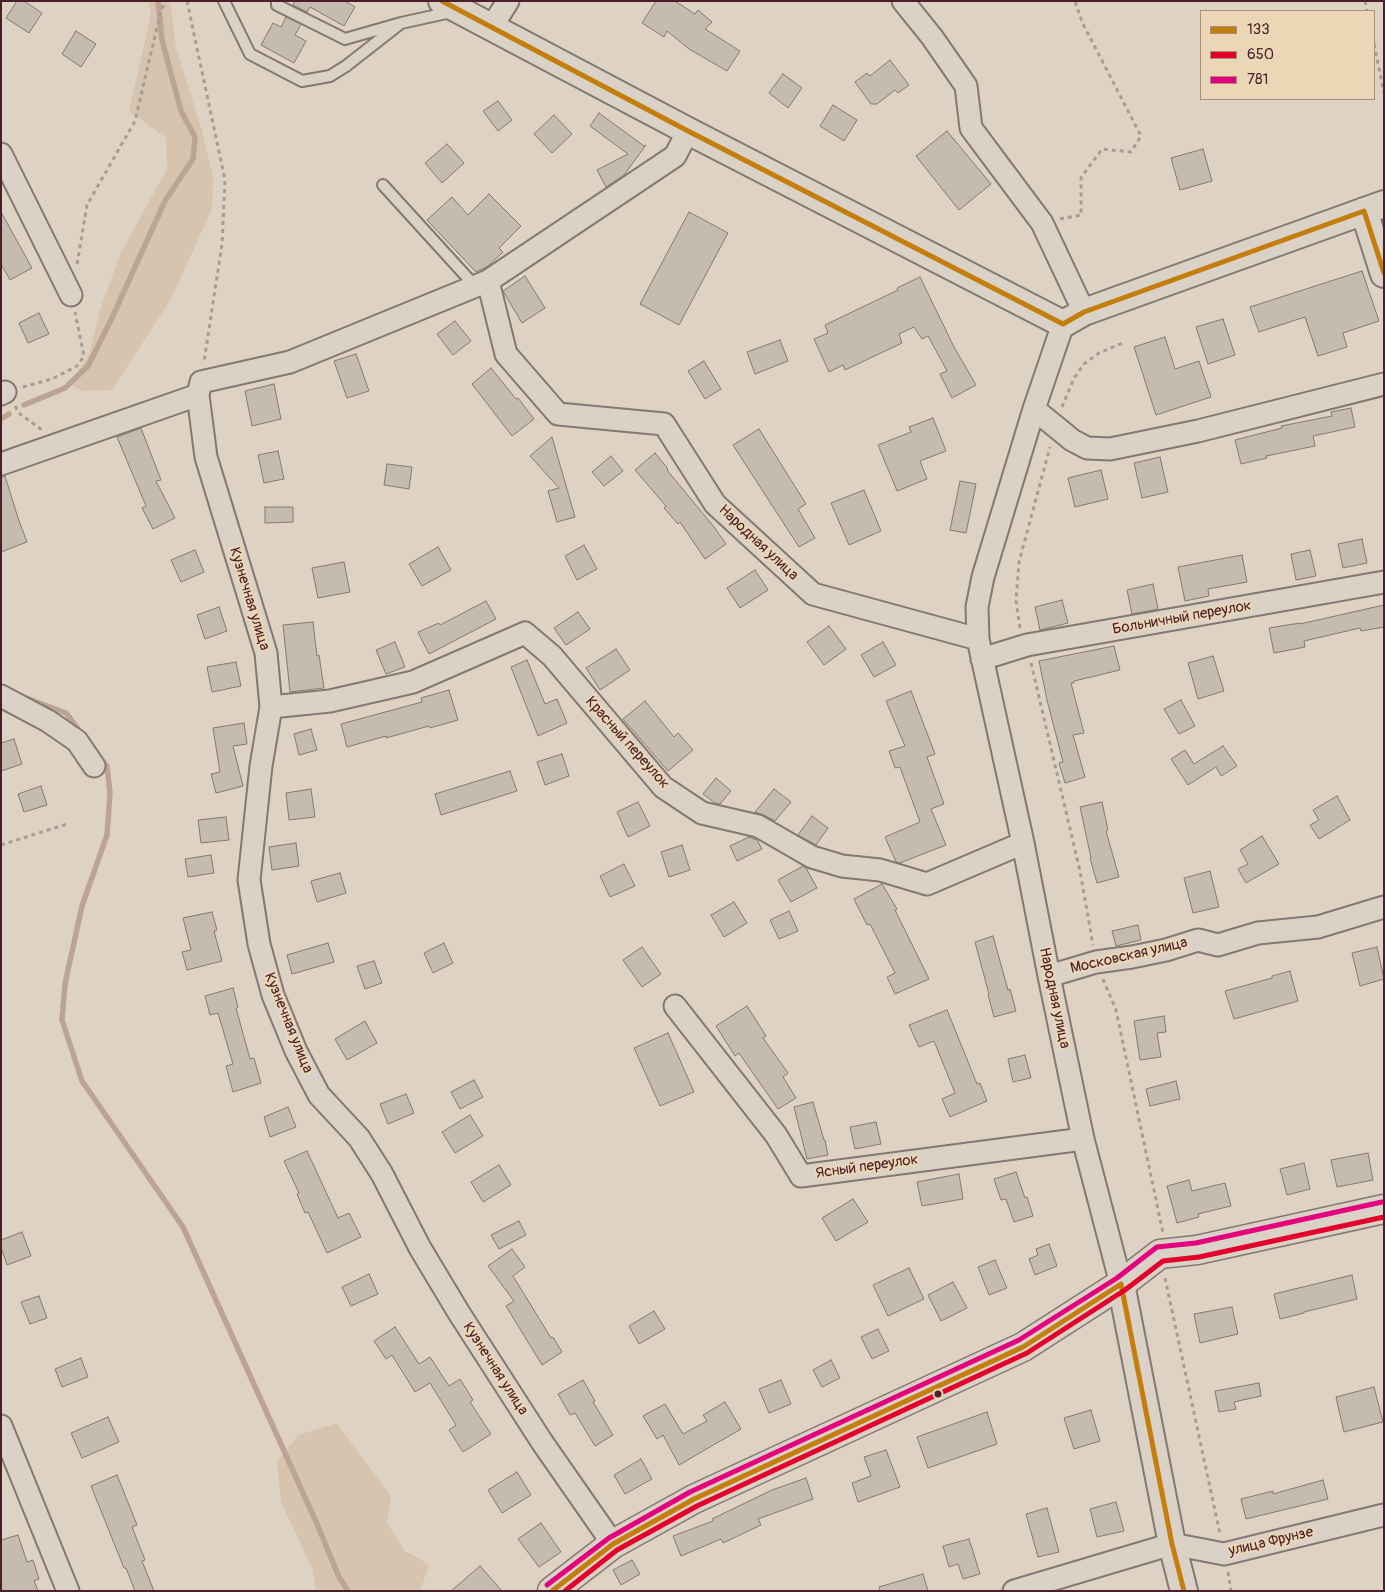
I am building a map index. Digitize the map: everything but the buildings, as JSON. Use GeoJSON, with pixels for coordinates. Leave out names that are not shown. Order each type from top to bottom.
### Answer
{"type":"FeatureCollection","features":[{"type":"Feature","properties":{"kind":"main road"},"geometry":{"type":"LineString","coordinates":[[552,1591],[613,1544],[694,1499],[1022,1347],[1121,1284],[1160,1254],[1197,1250],[1384,1209]]}},
{"type":"Feature","properties":{"kind":"street"},"geometry":{"type":"LineString","coordinates":[[491,28],[508,1]]}},
{"type":"Feature","properties":{"kind":"street"},"geometry":{"type":"LineString","coordinates":[[903,1],[932,37],[966,86],[971,128],[1042,223],[1073,318]]}},
{"type":"Feature","properties":{"kind":"street"},"geometry":{"type":"LineString","coordinates":[[450,6],[688,132],[1073,318],[1374,208],[1384,274]]}},
{"type":"Feature","properties":{"kind":"street"},"geometry":{"type":"LineString","coordinates":[[1,464],[61,443],[200,389],[290,362],[481,283],[675,156],[688,132]]}},
{"type":"Feature","properties":{"kind":"street"},"geometry":{"type":"LineString","coordinates":[[1,154],[71,295]]}},
{"type":"Feature","properties":{"kind":"street","name":"Народная улица"},"geometry":{"type":"LineString","coordinates":[[481,283],[506,354],[558,414],[664,424],[716,504],[813,594],[980,649]]}},
{"type":"Feature","properties":{"kind":"street","name":"Народная улица"},"geometry":{"type":"LineString","coordinates":[[1073,318],[1034,409],[983,577],[977,607],[980,649],[1023,843],[1083,1139],[1121,1284],[1172,1544],[1184,1591]]}},
{"type":"Feature","properties":{"kind":"street"},"geometry":{"type":"LineString","coordinates":[[1034,409],[1072,440],[1087,448],[1110,449],[1198,431],[1384,384]]}},
{"type":"Feature","properties":{"kind":"street","name":"Кузнечная улица"},"geometry":{"type":"LineString","coordinates":[[200,389],[206,457],[266,653],[272,707],[261,766],[249,880],[259,944],[273,995],[296,1051],[319,1096],[360,1138],[382,1174],[420,1248],[459,1313],[542,1442],[613,1544]]}},
{"type":"Feature","properties":{"kind":"street","name":"Больничный переулок"},"geometry":{"type":"LineString","coordinates":[[980,649],[1027,645],[1384,582]]}},
{"type":"Feature","properties":{"kind":"street","name":"Красный переулок"},"geometry":{"type":"LineString","coordinates":[[272,707],[330,701],[413,682],[525,633],[552,656],[663,787],[702,814],[758,826],[812,857],[842,866],[880,870],[927,884],[1023,843]]}},
{"type":"Feature","properties":{"kind":"street"},"geometry":{"type":"LineString","coordinates":[[1,696],[48,721],[77,741],[94,766]]}},
{"type":"Feature","properties":{"kind":"street","name":"Московская улица"},"geometry":{"type":"LineString","coordinates":[[1049,976],[1096,962],[1132,958],[1198,940],[1218,945],[1258,933],[1318,927],[1384,907]]}},
{"type":"Feature","properties":{"kind":"street","name":"Ясный переулок"},"geometry":{"type":"LineString","coordinates":[[675,1006],[776,1135],[801,1176],[1083,1139]]}},
{"type":"Feature","properties":{"kind":"street"},"geometry":{"type":"LineString","coordinates":[[1,1426],[68,1591]]}},
{"type":"Feature","properties":{"kind":"street","name":"улица Фрунзе"},"geometry":{"type":"LineString","coordinates":[[1014,1591],[1172,1544],[1224,1554],[1384,1515]]}},
{"type":"Feature","properties":{"kind":"lane"},"geometry":{"type":"LineString","coordinates":[[224,1],[250,54],[302,80],[330,76],[346,66],[401,23]]}},
{"type":"Feature","properties":{"kind":"lane"},"geometry":{"type":"LineString","coordinates":[[277,1],[278,5],[344,39],[401,23],[450,6]]}},
{"type":"Feature","properties":{"kind":"lane"},"geometry":{"type":"LineString","coordinates":[[383,185],[481,283]]}},
{"type":"Feature","properties":{"kind":"path"},"geometry":{"type":"LineString","coordinates":[[61,443],[20,414],[3,393],[52,379],[77,366],[84,356],[71,295],[87,205],[135,121],[160,10],[166,1]]}},
{"type":"Feature","properties":{"kind":"path"},"geometry":{"type":"LineString","coordinates":[[187,1],[225,180],[222,244],[200,389]]}},
{"type":"Feature","properties":{"kind":"path"},"geometry":{"type":"LineString","coordinates":[[1042,223],[1081,215],[1081,178],[1102,149],[1131,152],[1141,136],[1082,22],[1075,1]]}},
{"type":"Feature","properties":{"kind":"path"},"geometry":{"type":"LineString","coordinates":[[1375,49],[1384,93]]}},
{"type":"Feature","properties":{"kind":"path"},"geometry":{"type":"LineString","coordinates":[[1,845],[67,824]]}},
{"type":"Feature","properties":{"kind":"shaded area"},"geometry":{"type":"Polygon","coordinates":[[[148,1],[170,1],[176,48],[202,130],[213,178],[212,209],[171,299],[112,390],[82,391],[67,382],[76,374],[89,354],[100,310],[121,252],[167,169],[166,138],[129,111],[151,14],[148,1]]]}},
{"type":"Feature","properties":{"kind":"shaded area"},"geometry":{"type":"Polygon","coordinates":[[[337,1423],[391,1496],[387,1523],[405,1551],[429,1566],[420,1591],[316,1591],[313,1570],[281,1502],[277,1462],[298,1435],[337,1423]]]}},
{"type":"Feature","properties":{"kind":"waterway"},"geometry":{"type":"LineString","coordinates":[[24,405],[65,388],[88,366],[165,201],[193,159],[195,137],[181,111],[162,40],[158,1]]}},
{"type":"Feature","properties":{"kind":"waterway"},"geometry":{"type":"LineString","coordinates":[[1,419],[9,414]]}},
{"type":"Feature","properties":{"kind":"waterway"},"geometry":{"type":"LineString","coordinates":[[26,698],[66,713],[81,733]]}},
{"type":"Feature","properties":{"kind":"waterway"},"geometry":{"type":"LineString","coordinates":[[99,757],[107,766],[110,793],[107,835],[82,906],[65,984],[62,1020],[82,1081],[183,1227],[339,1577],[348,1591]]}},
{"type":"Feature","properties":{"kind":"transit line","name":"133"},"geometry":{"type":"LineString","coordinates":[[442,1],[688,131],[1063,324],[1084,312],[1364,211],[1384,273]]}},
{"type":"Feature","properties":{"kind":"transit line","name":"781"},"geometry":{"type":"LineString","coordinates":[[547,1585],[609,1538],[690,1492],[1019,1340],[1117,1278],[1157,1247],[1196,1243],[1382,1202]]}},
{"type":"Feature","properties":{"kind":"transit line","name":"650"},"geometry":{"type":"LineString","coordinates":[[565,1591],[617,1550],[697,1506],[1027,1353],[1125,1290],[1163,1261],[1199,1257],[1384,1217]]}},
{"type":"Feature","properties":{"kind":"transit line","name":"133"},"geometry":{"type":"LineString","coordinates":[[552,1591],[613,1544],[694,1499],[1023,1347],[1121,1284],[1172,1544],[1184,1591]]}}]}
